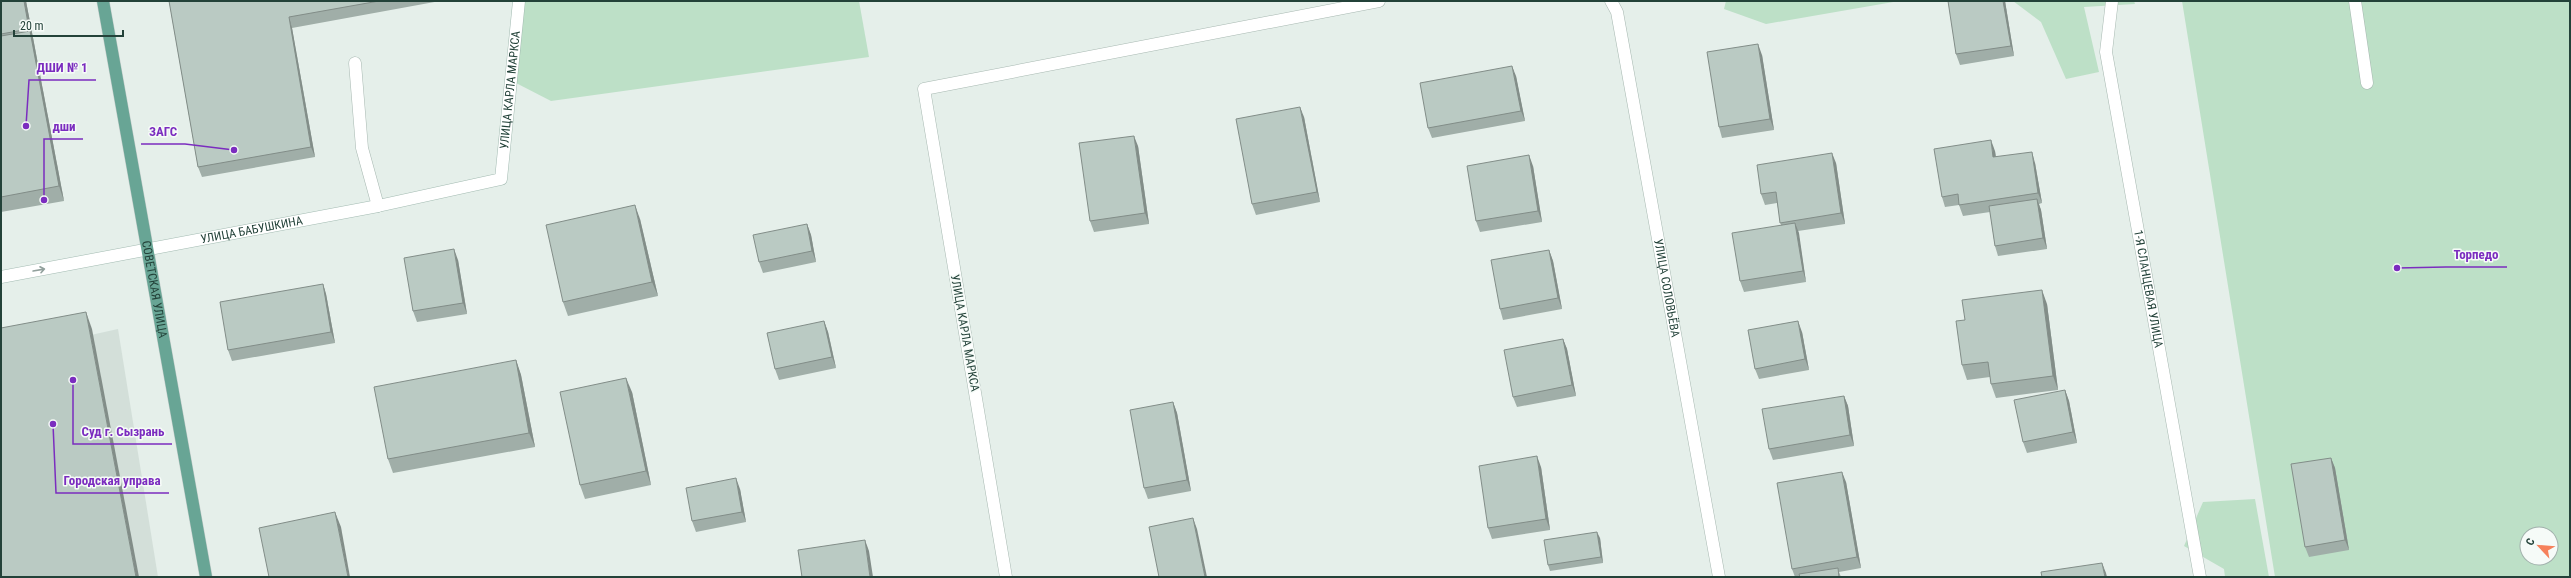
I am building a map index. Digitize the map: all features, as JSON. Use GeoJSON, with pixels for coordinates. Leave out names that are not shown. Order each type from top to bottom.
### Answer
{"type":"FeatureCollection","features":[{"type":"Feature","properties":{"kind":"main road","name":"СОВЕТСКАЯ УЛИЦА"},"geometry":{"type":"LineString","coordinates":[[103,1],[206,577]]}},
{"type":"Feature","properties":{"kind":"street","name":"УЛИЦА КАРЛА МАРКСА"},"geometry":{"type":"LineString","coordinates":[[501,179],[519,1]]}},
{"type":"Feature","properties":{"kind":"street","name":"УЛИЦА КАРЛА МАРКСА"},"geometry":{"type":"LineString","coordinates":[[1006,577],[924,89],[1379,1]]}},
{"type":"Feature","properties":{"kind":"street","name":"УЛИЦА СОЛОВЬЁВА"},"geometry":{"type":"LineString","coordinates":[[1612,1],[1617,12],[1719,577]]}},
{"type":"Feature","properties":{"kind":"street","name":"1-Я СЛАНЦЕВАЯ УЛИЦА"},"geometry":{"type":"LineString","coordinates":[[2112,1],[2106,52],[2200,577]]}},
{"type":"Feature","properties":{"kind":"street"},"geometry":{"type":"LineString","coordinates":[[2355,1],[2367,83]]}},
{"type":"Feature","properties":{"kind":"street"},"geometry":{"type":"LineString","coordinates":[[355,63],[362,148],[378,206]]}},
{"type":"Feature","properties":{"kind":"street","name":"УЛИЦА БАБУШКИНА"},"geometry":{"type":"LineString","coordinates":[[1,277],[378,206],[501,179]]}},
{"type":"Feature","properties":{"kind":"shaded area"},"geometry":{"type":"Polygon","coordinates":[[[118,329],[158,577],[1,577],[1,355],[118,329]]]}},
{"type":"Feature","properties":{"kind":"green space"},"geometry":{"type":"Polygon","coordinates":[[[523,1],[859,1],[869,57],[551,101],[516,83],[523,1]]]}},
{"type":"Feature","properties":{"kind":"green space"},"geometry":{"type":"Polygon","coordinates":[[[1726,1],[1899,1],[1766,24],[1724,9],[1726,1]]]}},
{"type":"Feature","properties":{"kind":"green space"},"geometry":{"type":"Polygon","coordinates":[[[2013,1],[2134,1],[2135,4],[2084,7],[2099,72],[2066,79],[2041,22],[2013,1]]]}},
{"type":"Feature","properties":{"kind":"green space"},"geometry":{"type":"Polygon","coordinates":[[[2182,1],[2570,1],[2570,577],[2275,577],[2182,1]]]}},
{"type":"Feature","properties":{"kind":"green space"},"geometry":{"type":"Polygon","coordinates":[[[2255,499],[2269,577],[2225,577],[2224,569],[2184,546],[2203,502],[2255,499]]]}},
{"type":"Feature","properties":{"kind":"building"},"geometry":{"type":"Polygon","coordinates":[[[1,1],[24,1],[29,29],[1,34],[1,1]]]}},
{"type":"Feature","properties":{"kind":"building"},"geometry":{"type":"Polygon","coordinates":[[[169,1],[379,1],[289,17],[311,147],[198,167],[169,1]]]}},
{"type":"Feature","properties":{"kind":"building"},"geometry":{"type":"Polygon","coordinates":[[[1948,1],[2003,1],[2011,46],[1956,54],[1948,1]]]}},
{"type":"Feature","properties":{"kind":"building"},"geometry":{"type":"Polygon","coordinates":[[[30,31],[59,186],[1,197],[1,36],[30,31]]]}},
{"type":"Feature","properties":{"kind":"building"},"geometry":{"type":"Polygon","coordinates":[[[1758,44],[1770,119],[1719,127],[1707,52],[1758,44]]]}},
{"type":"Feature","properties":{"kind":"building"},"geometry":{"type":"Polygon","coordinates":[[[1512,66],[1521,111],[1428,128],[1420,83],[1512,66]]]}},
{"type":"Feature","properties":{"kind":"building"},"geometry":{"type":"Polygon","coordinates":[[[1300,107],[1317,192],[1252,204],[1236,119],[1300,107]]]}},
{"type":"Feature","properties":{"kind":"building"},"geometry":{"type":"Polygon","coordinates":[[[1134,136],[1145,213],[1090,221],[1079,143],[1134,136]]]}},
{"type":"Feature","properties":{"kind":"building"},"geometry":{"type":"Polygon","coordinates":[[[1991,140],[1993,157],[2032,152],[2038,193],[1959,205],[1958,194],[1942,197],[1934,149],[1991,140]]]}},
{"type":"Feature","properties":{"kind":"building"},"geometry":{"type":"Polygon","coordinates":[[[1832,153],[1841,213],[1780,223],[1776,192],[1761,194],[1757,165],[1832,153]]]}},
{"type":"Feature","properties":{"kind":"building"},"geometry":{"type":"Polygon","coordinates":[[[1529,155],[1538,211],[1476,221],[1467,166],[1529,155]]]}},
{"type":"Feature","properties":{"kind":"building"},"geometry":{"type":"Polygon","coordinates":[[[2037,199],[2043,238],[1995,246],[1989,206],[2037,199]]]}},
{"type":"Feature","properties":{"kind":"building"},"geometry":{"type":"Polygon","coordinates":[[[635,205],[652,282],[563,302],[546,225],[635,205]]]}},
{"type":"Feature","properties":{"kind":"building"},"geometry":{"type":"Polygon","coordinates":[[[1795,223],[1803,271],[1740,281],[1732,233],[1795,223]]]}},
{"type":"Feature","properties":{"kind":"building"},"geometry":{"type":"Polygon","coordinates":[[[807,224],[812,251],[759,262],[753,235],[807,224]]]}},
{"type":"Feature","properties":{"kind":"building"},"geometry":{"type":"Polygon","coordinates":[[[454,249],[463,303],[413,311],[404,258],[454,249]]]}},
{"type":"Feature","properties":{"kind":"building"},"geometry":{"type":"Polygon","coordinates":[[[1549,250],[1558,298],[1500,309],[1491,260],[1549,250]]]}},
{"type":"Feature","properties":{"kind":"building"},"geometry":{"type":"Polygon","coordinates":[[[323,284],[331,332],[228,350],[220,302],[323,284]]]}},
{"type":"Feature","properties":{"kind":"building"},"geometry":{"type":"Polygon","coordinates":[[[2042,290],[2053,376],[1991,384],[1988,362],[1962,365],[1956,321],[1965,320],[1962,300],[2042,290]]]}},
{"type":"Feature","properties":{"kind":"building"},"geometry":{"type":"Polygon","coordinates":[[[86,312],[136,577],[1,577],[1,328],[86,312]]]}},
{"type":"Feature","properties":{"kind":"building"},"geometry":{"type":"Polygon","coordinates":[[[824,321],[832,357],[775,369],[767,333],[824,321]]]}},
{"type":"Feature","properties":{"kind":"building"},"geometry":{"type":"Polygon","coordinates":[[[1798,321],[1805,359],[1755,369],[1748,330],[1798,321]]]}},
{"type":"Feature","properties":{"kind":"building"},"geometry":{"type":"Polygon","coordinates":[[[1563,339],[1572,385],[1513,397],[1504,350],[1563,339]]]}},
{"type":"Feature","properties":{"kind":"building"},"geometry":{"type":"Polygon","coordinates":[[[516,360],[529,433],[388,459],[374,387],[516,360]]]}},
{"type":"Feature","properties":{"kind":"building"},"geometry":{"type":"Polygon","coordinates":[[[626,378],[646,471],[580,485],[560,392],[626,378]]]}},
{"type":"Feature","properties":{"kind":"building"},"geometry":{"type":"Polygon","coordinates":[[[2065,390],[2073,432],[2023,442],[2014,400],[2065,390]]]}},
{"type":"Feature","properties":{"kind":"building"},"geometry":{"type":"Polygon","coordinates":[[[1844,396],[1850,435],[1769,449],[1762,409],[1844,396]]]}},
{"type":"Feature","properties":{"kind":"building"},"geometry":{"type":"Polygon","coordinates":[[[1173,402],[1187,480],[1144,488],[1130,410],[1173,402]]]}},
{"type":"Feature","properties":{"kind":"building"},"geometry":{"type":"Polygon","coordinates":[[[1537,456],[1546,519],[1488,528],[1479,466],[1537,456]]]}},
{"type":"Feature","properties":{"kind":"building"},"geometry":{"type":"Polygon","coordinates":[[[2331,458],[2345,540],[2305,547],[2291,464],[2331,458]]]}},
{"type":"Feature","properties":{"kind":"building"},"geometry":{"type":"Polygon","coordinates":[[[1842,472],[1857,557],[1792,569],[1777,483],[1842,472]]]}},
{"type":"Feature","properties":{"kind":"building"},"geometry":{"type":"Polygon","coordinates":[[[736,478],[742,512],[692,521],[686,488],[736,478]]]}},
{"type":"Feature","properties":{"kind":"building"},"geometry":{"type":"Polygon","coordinates":[[[335,512],[348,577],[269,577],[259,528],[335,512]]]}},
{"type":"Feature","properties":{"kind":"building"},"geometry":{"type":"Polygon","coordinates":[[[1193,518],[1205,577],[1159,577],[1149,527],[1193,518]]]}},
{"type":"Feature","properties":{"kind":"building"},"geometry":{"type":"Polygon","coordinates":[[[1597,532],[1601,557],[1548,565],[1544,540],[1597,532]]]}},
{"type":"Feature","properties":{"kind":"building"},"geometry":{"type":"Polygon","coordinates":[[[865,540],[870,577],[802,577],[798,550],[865,540]]]}},
{"type":"Feature","properties":{"kind":"building"},"geometry":{"type":"Polygon","coordinates":[[[2102,563],[2105,577],[2042,577],[2041,572],[2102,563]]]}},
{"type":"Feature","properties":{"kind":"building"},"geometry":{"type":"Polygon","coordinates":[[[1838,568],[1839,577],[1800,577],[1799,574],[1838,568]]]}},
{"type":"Feature","properties":{"kind":"place","name":"ДШИ № 1"},"geometry":{"type":"Point","coordinates":[26,126]}},
{"type":"Feature","properties":{"kind":"place","name":"ЗАГС"},"geometry":{"type":"Point","coordinates":[234,150]}},
{"type":"Feature","properties":{"kind":"place","name":"дши"},"geometry":{"type":"Point","coordinates":[44,200]}},
{"type":"Feature","properties":{"kind":"place","name":"Торпедо"},"geometry":{"type":"Point","coordinates":[2397,268]}},
{"type":"Feature","properties":{"kind":"place","name":"Суд г. Сызрань"},"geometry":{"type":"Point","coordinates":[73,380]}},
{"type":"Feature","properties":{"kind":"place","name":"Городская управа"},"geometry":{"type":"Point","coordinates":[53,424]}}]}
